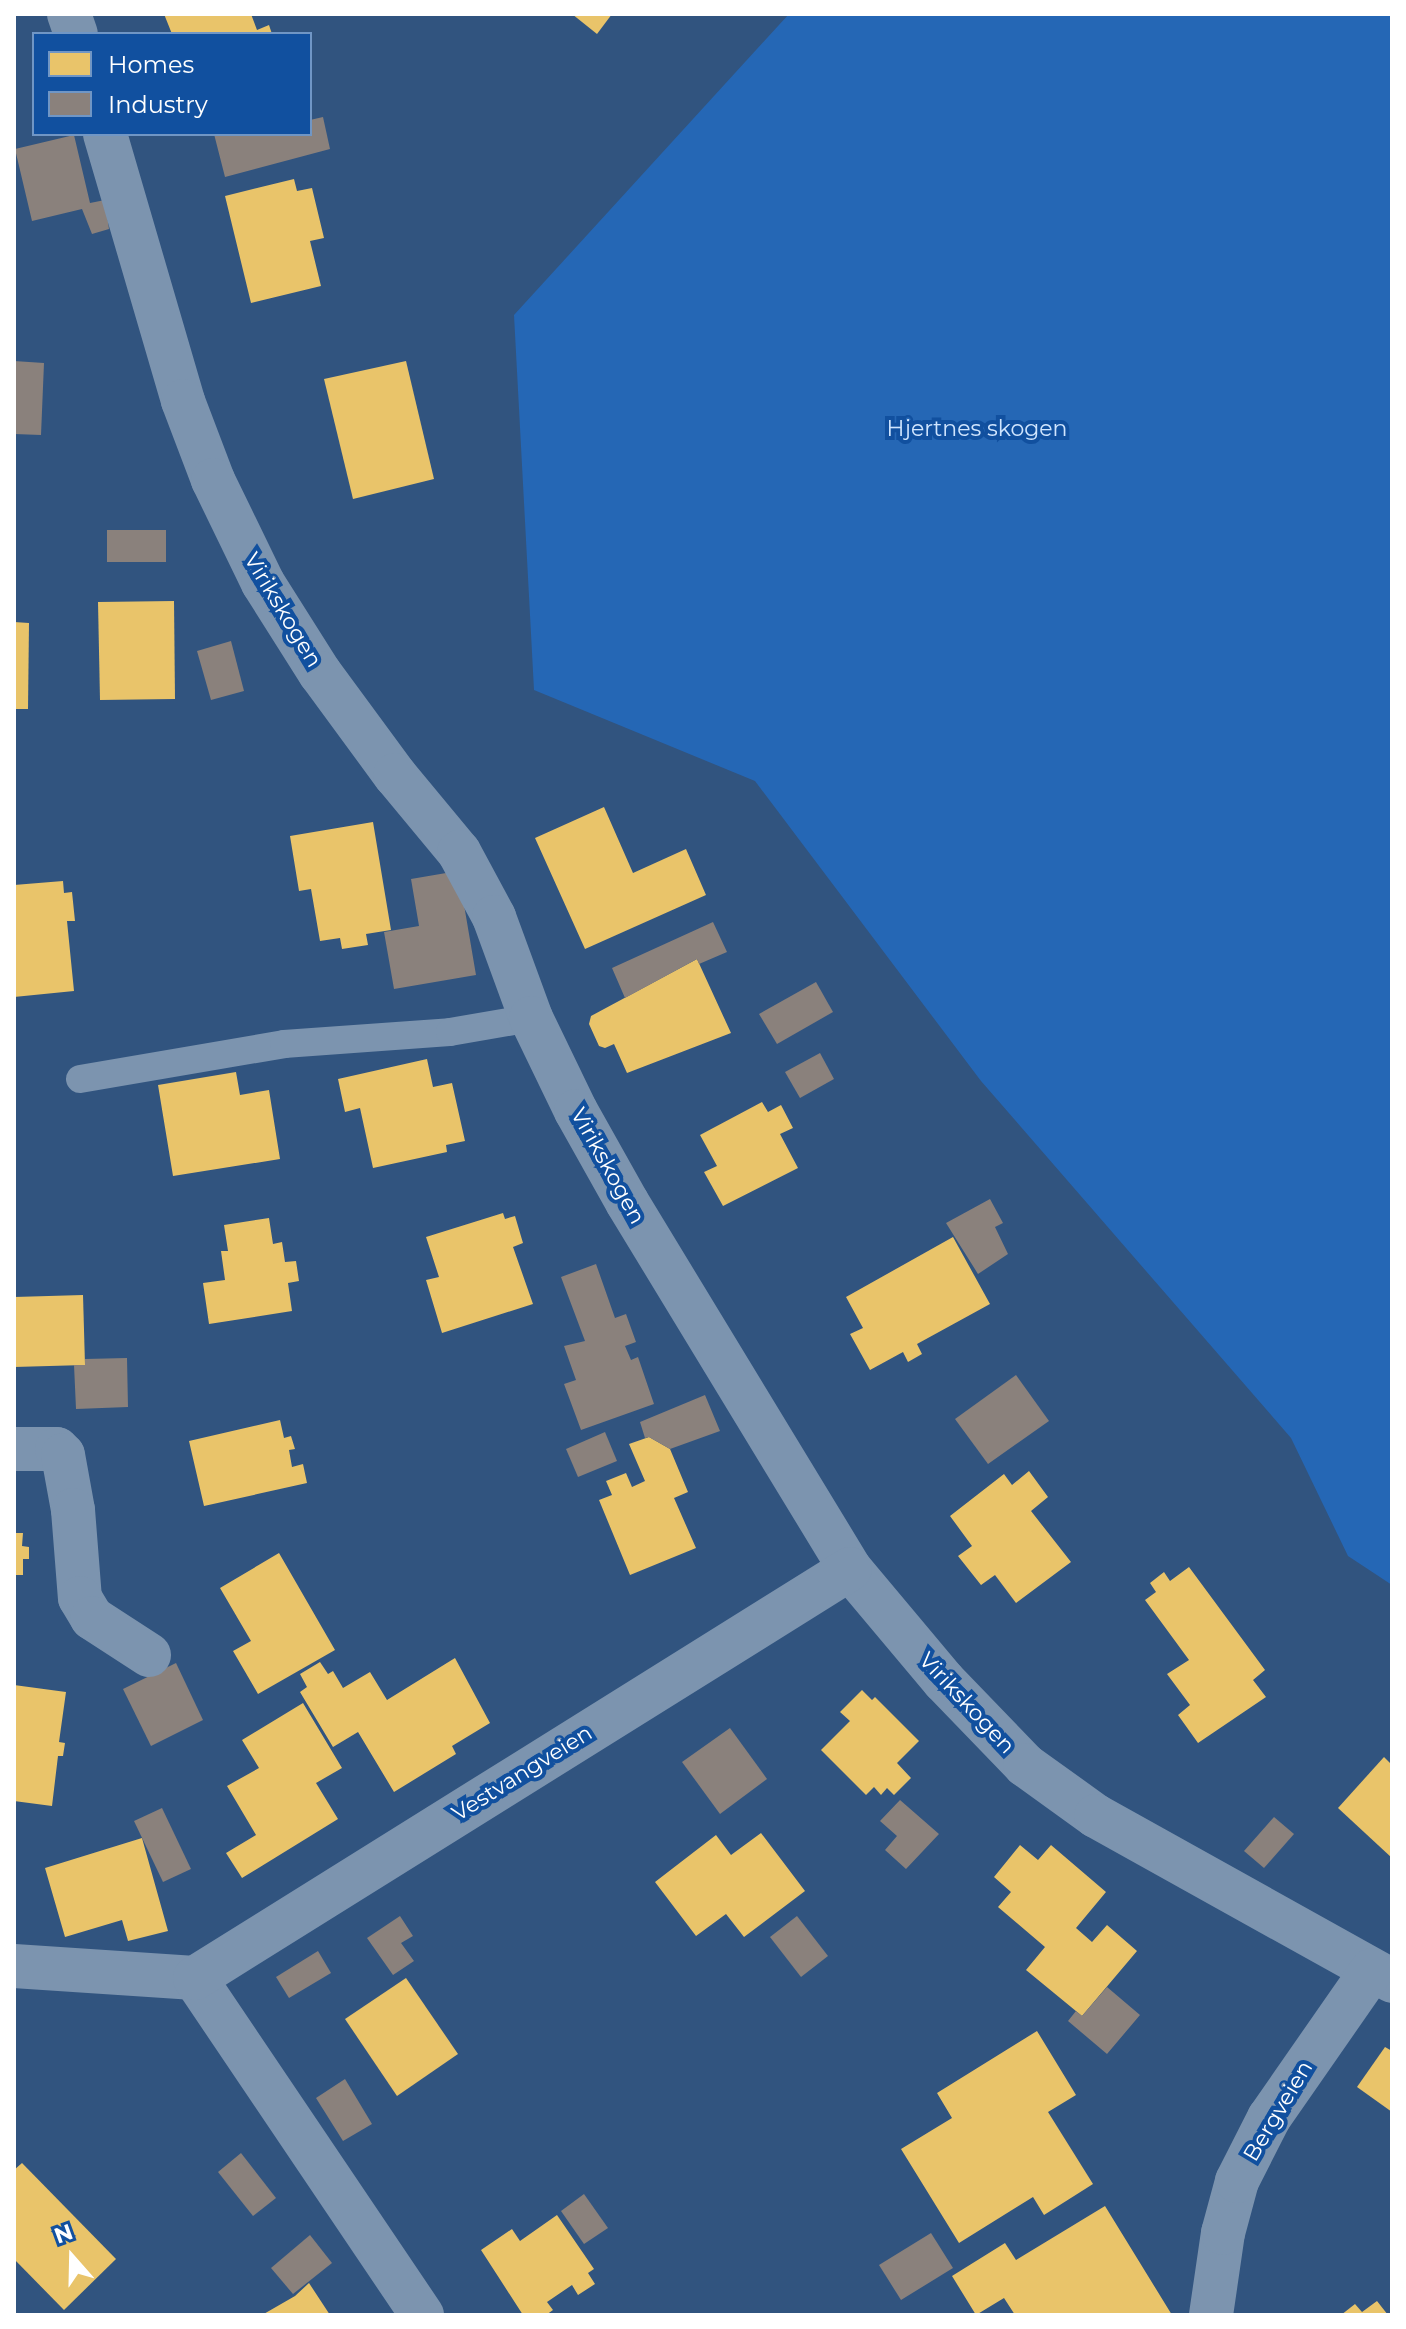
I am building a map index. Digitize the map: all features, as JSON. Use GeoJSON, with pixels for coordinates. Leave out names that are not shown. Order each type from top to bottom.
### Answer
{"type":"FeatureCollection","features":[{"type":"Feature","properties":{"kind":"street","name":"Virikskogen"},"geometry":{"type":"LineString","coordinates":[[106,136],[183,401],[213,480],[263,583],[320,673],[395,775],[459,852],[494,917],[531,1018],[576,1111],[627,1202],[850,1569],[944,1681],[1025,1765],[1096,1816],[1382,1975]]}},
{"type":"Feature","properties":{"kind":"street"},"geometry":{"type":"LineString","coordinates":[[14,1449],[57,1449],[63,1455],[73,1510],[80,1598],[92,1618],[149,1655]]}},
{"type":"Feature","properties":{"kind":"street","name":"Vestvangveien"},"geometry":{"type":"LineString","coordinates":[[195,1978],[850,1569]]}},
{"type":"Feature","properties":{"kind":"street"},"geometry":{"type":"LineString","coordinates":[[14,1966],[195,1978],[422,2315]]}},
{"type":"Feature","properties":{"kind":"street","name":"Bergveien"},"geometry":{"type":"LineString","coordinates":[[1211,2315],[1223,2233],[1237,2181],[1269,2118],[1382,1975]]}},
{"type":"Feature","properties":{"kind":"lane"},"geometry":{"type":"LineString","coordinates":[[80,1079],[284,1044],[450,1032],[531,1018]]}},
{"type":"Feature","properties":{"kind":"green space","name":"Hjertnes skogen"},"geometry":{"type":"Polygon","coordinates":[[[789,14],[1392,14],[1392,1585],[1348,1556],[1291,1438],[981,1081],[755,781],[534,690],[514,315],[789,14]]]}},
{"type":"Feature","properties":{"kind":"building: Homes"},"geometry":{"type":"Polygon","coordinates":[[[164,14],[251,14],[257,30],[269,25],[271,32],[171,32],[164,14]]]}},
{"type":"Feature","properties":{"kind":"building: Homes"},"geometry":{"type":"Polygon","coordinates":[[[572,14],[612,14],[597,34],[572,14]]]}},
{"type":"Feature","properties":{"kind":"building: Homes"},"geometry":{"type":"Polygon","coordinates":[[[294,179],[297,191],[312,188],[324,238],[310,241],[321,286],[251,303],[225,196],[294,179]]]}},
{"type":"Feature","properties":{"kind":"building: Homes"},"geometry":{"type":"Polygon","coordinates":[[[406,361],[434,479],[353,499],[324,379],[406,361]]]}},
{"type":"Feature","properties":{"kind":"building: Homes"},"geometry":{"type":"Polygon","coordinates":[[[174,601],[175,699],[100,700],[98,602],[174,601]]]}},
{"type":"Feature","properties":{"kind":"building: Homes"},"geometry":{"type":"Polygon","coordinates":[[[14,622],[29,623],[28,709],[14,709],[14,622]]]}},
{"type":"Feature","properties":{"kind":"building: Homes"},"geometry":{"type":"Polygon","coordinates":[[[604,807],[633,873],[686,849],[706,895],[585,949],[535,838],[604,807]]]}},
{"type":"Feature","properties":{"kind":"building: Homes"},"geometry":{"type":"Polygon","coordinates":[[[373,822],[391,930],[366,934],[368,945],[342,949],[340,938],[320,941],[311,889],[299,891],[290,836],[373,822]]]}},
{"type":"Feature","properties":{"kind":"building: Homes"},"geometry":{"type":"Polygon","coordinates":[[[63,881],[64,893],[72,892],[75,921],[67,921],[74,991],[14,997],[14,885],[63,881]]]}},
{"type":"Feature","properties":{"kind":"building: Homes"},"geometry":{"type":"Polygon","coordinates":[[[697,959],[731,1033],[627,1073],[614,1044],[605,1048],[599,1046],[589,1024],[591,1016],[697,959]]]}},
{"type":"Feature","properties":{"kind":"building: Homes"},"geometry":{"type":"Polygon","coordinates":[[[427,1059],[433,1087],[452,1083],[465,1141],[446,1145],[447,1152],[373,1168],[360,1108],[345,1112],[338,1079],[427,1059]]]}},
{"type":"Feature","properties":{"kind":"building: Homes"},"geometry":{"type":"Polygon","coordinates":[[[236,1072],[240,1095],[269,1090],[280,1159],[173,1176],[158,1085],[236,1072]]]}},
{"type":"Feature","properties":{"kind":"building: Homes"},"geometry":{"type":"Polygon","coordinates":[[[762,1102],[768,1112],[781,1105],[793,1128],[780,1134],[798,1168],[723,1206],[704,1172],[717,1166],[700,1135],[762,1102]]]}},
{"type":"Feature","properties":{"kind":"building: Homes"},"geometry":{"type":"Polygon","coordinates":[[[503,1213],[505,1219],[515,1216],[523,1243],[513,1247],[533,1304],[442,1333],[426,1280],[439,1277],[426,1237],[503,1213]]]}},
{"type":"Feature","properties":{"kind":"building: Homes"},"geometry":{"type":"Polygon","coordinates":[[[269,1218],[273,1244],[282,1242],[285,1262],[296,1261],[299,1281],[288,1283],[292,1311],[209,1324],[203,1283],[225,1280],[221,1251],[228,1251],[224,1225],[269,1218]]]}},
{"type":"Feature","properties":{"kind":"building: Homes"},"geometry":{"type":"Polygon","coordinates":[[[953,1237],[990,1304],[917,1344],[922,1354],[908,1362],[903,1352],[870,1370],[850,1334],[863,1328],[846,1297],[953,1237]]]}},
{"type":"Feature","properties":{"kind":"building: Homes"},"geometry":{"type":"Polygon","coordinates":[[[83,1295],[85,1365],[14,1367],[14,1297],[83,1295]]]}},
{"type":"Feature","properties":{"kind":"building: Homes"},"geometry":{"type":"Polygon","coordinates":[[[280,1420],[284,1438],[291,1436],[295,1449],[289,1450],[292,1467],[303,1464],[307,1483],[204,1506],[189,1441],[280,1420]]]}},
{"type":"Feature","properties":{"kind":"building: Homes"},"geometry":{"type":"Polygon","coordinates":[[[649,1437],[670,1449],[688,1492],[674,1498],[696,1548],[630,1575],[599,1500],[612,1495],[606,1481],[626,1473],[632,1487],[645,1481],[629,1444],[649,1437]]]}},
{"type":"Feature","properties":{"kind":"building: Homes"},"geometry":{"type":"Polygon","coordinates":[[[1029,1471],[1048,1497],[1031,1511],[1071,1562],[1016,1603],[995,1575],[981,1585],[958,1556],[972,1546],[950,1516],[1004,1474],[1012,1485],[1029,1471]]]}},
{"type":"Feature","properties":{"kind":"building: Homes"},"geometry":{"type":"Polygon","coordinates":[[[14,1533],[23,1533],[22,1546],[29,1547],[29,1559],[23,1559],[23,1575],[14,1575],[14,1533]]]}},
{"type":"Feature","properties":{"kind":"building: Homes"},"geometry":{"type":"Polygon","coordinates":[[[279,1553],[335,1650],[258,1694],[233,1651],[251,1641],[220,1588],[279,1553]]]}},
{"type":"Feature","properties":{"kind":"building: Homes"},"geometry":{"type":"Polygon","coordinates":[[[1189,1567],[1265,1670],[1253,1680],[1266,1697],[1198,1743],[1178,1715],[1190,1705],[1167,1674],[1189,1660],[1145,1600],[1156,1592],[1150,1583],[1164,1572],[1170,1581],[1189,1567]]]}},
{"type":"Feature","properties":{"kind":"building: Homes"},"geometry":{"type":"Polygon","coordinates":[[[455,1658],[490,1723],[452,1746],[456,1754],[394,1792],[358,1732],[333,1747],[300,1692],[307,1687],[300,1674],[320,1662],[328,1674],[333,1671],[343,1688],[370,1672],[387,1700],[455,1658]]]}},
{"type":"Feature","properties":{"kind":"building: Homes"},"geometry":{"type":"Polygon","coordinates":[[[14,1685],[66,1692],[59,1742],[65,1743],[63,1756],[58,1756],[52,1806],[14,1801],[14,1685]]]}},
{"type":"Feature","properties":{"kind":"building: Homes"},"geometry":{"type":"Polygon","coordinates":[[[862,1690],[872,1700],[875,1697],[919,1741],[897,1763],[911,1778],[894,1795],[887,1788],[881,1795],[874,1787],[866,1795],[821,1750],[850,1721],[840,1712],[862,1690]]]}},
{"type":"Feature","properties":{"kind":"building: Homes"},"geometry":{"type":"Polygon","coordinates":[[[303,1703],[342,1768],[316,1783],[338,1819],[242,1878],[226,1853],[256,1835],[227,1786],[259,1768],[242,1740],[303,1703]]]}},
{"type":"Feature","properties":{"kind":"building: Homes"},"geometry":{"type":"Polygon","coordinates":[[[1384,1757],[1392,1765],[1392,1858],[1338,1808],[1384,1757]]]}},
{"type":"Feature","properties":{"kind":"building: Homes"},"geometry":{"type":"Polygon","coordinates":[[[761,1833],[805,1891],[744,1937],[726,1914],[696,1936],[655,1882],[716,1835],[731,1855],[761,1833]]]}},
{"type":"Feature","properties":{"kind":"building: Homes"},"geometry":{"type":"Polygon","coordinates":[[[142,1838],[168,1931],[128,1941],[122,1920],[65,1937],[45,1868],[142,1838]]]}},
{"type":"Feature","properties":{"kind":"building: Homes"},"geometry":{"type":"Polygon","coordinates":[[[1020,1845],[1038,1860],[1051,1845],[1106,1892],[1076,1928],[1092,1942],[1107,1925],[1137,1951],[1082,2016],[1026,1970],[1045,1947],[998,1907],[1011,1892],[994,1877],[1020,1845]]]}},
{"type":"Feature","properties":{"kind":"building: Homes"},"geometry":{"type":"Polygon","coordinates":[[[406,1978],[458,2054],[397,2096],[345,2019],[406,1978]]]}},
{"type":"Feature","properties":{"kind":"building: Homes"},"geometry":{"type":"Polygon","coordinates":[[[1037,2031],[1076,2095],[1048,2112],[1093,2184],[1044,2215],[1033,2197],[959,2243],[901,2149],[952,2118],[937,2093],[1037,2031]]]}},
{"type":"Feature","properties":{"kind":"building: Homes"},"geometry":{"type":"Polygon","coordinates":[[[1385,2047],[1392,2051],[1392,2112],[1357,2087],[1385,2047]]]}},
{"type":"Feature","properties":{"kind":"building: Homes"},"geometry":{"type":"Polygon","coordinates":[[[22,2163],[116,2259],[64,2310],[14,2259],[14,2170],[22,2163]]]}},
{"type":"Feature","properties":{"kind":"building: Homes"},"geometry":{"type":"Polygon","coordinates":[[[1105,2206],[1172,2315],[1015,2315],[1004,2298],[976,2315],[952,2276],[1005,2243],[1016,2260],[1105,2206]]]}},
{"type":"Feature","properties":{"kind":"building: Homes"},"geometry":{"type":"Polygon","coordinates":[[[557,2215],[594,2269],[588,2273],[595,2284],[578,2295],[572,2285],[547,2302],[553,2310],[546,2315],[523,2315],[481,2250],[512,2229],[520,2241],[557,2215]]]}},
{"type":"Feature","properties":{"kind":"building: Homes"},"geometry":{"type":"Polygon","coordinates":[[[309,2283],[330,2315],[262,2315],[295,2296],[309,2283]]]}},
{"type":"Feature","properties":{"kind":"building: Homes"},"geometry":{"type":"Polygon","coordinates":[[[1377,2301],[1388,2315],[1341,2315],[1355,2304],[1362,2312],[1377,2301]]]}},
{"type":"Feature","properties":{"kind":"building: Industry"},"geometry":{"type":"Polygon","coordinates":[[[323,117],[330,149],[225,177],[215,136],[312,136],[312,120],[323,117]]]}},
{"type":"Feature","properties":{"kind":"building: Industry"},"geometry":{"type":"Polygon","coordinates":[[[74,136],[90,203],[105,200],[109,229],[92,234],[82,209],[32,221],[15,149],[74,136]]]}},
{"type":"Feature","properties":{"kind":"building: Industry"},"geometry":{"type":"Polygon","coordinates":[[[14,361],[44,363],[41,435],[14,434],[14,361]]]}},
{"type":"Feature","properties":{"kind":"building: Industry"},"geometry":{"type":"Polygon","coordinates":[[[107,530],[166,530],[166,562],[107,562],[107,530]]]}},
{"type":"Feature","properties":{"kind":"building: Industry"},"geometry":{"type":"Polygon","coordinates":[[[231,641],[244,691],[211,700],[197,651],[231,641]]]}},
{"type":"Feature","properties":{"kind":"building: Industry"},"geometry":{"type":"Polygon","coordinates":[[[452,872],[462,893],[476,975],[394,989],[384,932],[419,926],[411,879],[452,872]]]}},
{"type":"Feature","properties":{"kind":"building: Industry"},"geometry":{"type":"Polygon","coordinates":[[[713,922],[727,952],[699,964],[697,959],[625,998],[612,968],[713,922]]]}},
{"type":"Feature","properties":{"kind":"building: Industry"},"geometry":{"type":"Polygon","coordinates":[[[816,982],[833,1012],[777,1044],[759,1014],[816,982]]]}},
{"type":"Feature","properties":{"kind":"building: Industry"},"geometry":{"type":"Polygon","coordinates":[[[820,1053],[834,1079],[800,1098],[785,1072],[820,1053]]]}},
{"type":"Feature","properties":{"kind":"building: Industry"},"geometry":{"type":"Polygon","coordinates":[[[990,1199],[1003,1223],[995,1227],[1008,1254],[978,1274],[946,1223],[990,1199]]]}},
{"type":"Feature","properties":{"kind":"building: Industry"},"geometry":{"type":"Polygon","coordinates":[[[596,1264],[615,1318],[626,1314],[636,1342],[625,1346],[631,1360],[638,1357],[654,1404],[581,1430],[564,1384],[576,1380],[564,1346],[585,1341],[561,1277],[596,1264]]]}},
{"type":"Feature","properties":{"kind":"building: Industry"},"geometry":{"type":"Polygon","coordinates":[[[127,1358],[128,1407],[76,1409],[74,1365],[85,1365],[85,1359],[127,1358]]]}},
{"type":"Feature","properties":{"kind":"building: Industry"},"geometry":{"type":"Polygon","coordinates":[[[1016,1375],[1049,1421],[988,1464],[955,1419],[1016,1375]]]}},
{"type":"Feature","properties":{"kind":"building: Industry"},"geometry":{"type":"Polygon","coordinates":[[[705,1395],[720,1431],[670,1449],[649,1437],[645,1438],[640,1422],[705,1395]]]}},
{"type":"Feature","properties":{"kind":"building: Industry"},"geometry":{"type":"Polygon","coordinates":[[[605,1432],[617,1461],[578,1477],[566,1449],[605,1432]]]}},
{"type":"Feature","properties":{"kind":"building: Industry"},"geometry":{"type":"Polygon","coordinates":[[[176,1663],[203,1720],[151,1746],[123,1689],[176,1663]]]}},
{"type":"Feature","properties":{"kind":"building: Industry"},"geometry":{"type":"Polygon","coordinates":[[[730,1728],[767,1779],[720,1814],[682,1762],[730,1728]]]}},
{"type":"Feature","properties":{"kind":"building: Industry"},"geometry":{"type":"Polygon","coordinates":[[[900,1800],[939,1834],[906,1869],[885,1850],[897,1836],[880,1821],[900,1800]]]}},
{"type":"Feature","properties":{"kind":"building: Industry"},"geometry":{"type":"Polygon","coordinates":[[[162,1808],[191,1869],[163,1882],[134,1821],[162,1808]]]}},
{"type":"Feature","properties":{"kind":"building: Industry"},"geometry":{"type":"Polygon","coordinates":[[[1274,1817],[1294,1834],[1264,1868],[1244,1851],[1274,1817]]]}},
{"type":"Feature","properties":{"kind":"building: Industry"},"geometry":{"type":"Polygon","coordinates":[[[400,1916],[413,1936],[401,1943],[414,1961],[393,1975],[367,1938],[400,1916]]]}},
{"type":"Feature","properties":{"kind":"building: Industry"},"geometry":{"type":"Polygon","coordinates":[[[797,1916],[828,1956],[801,1977],[770,1937],[797,1916]]]}},
{"type":"Feature","properties":{"kind":"building: Industry"},"geometry":{"type":"Polygon","coordinates":[[[318,1951],[331,1973],[289,1998],[276,1977],[318,1951]]]}},
{"type":"Feature","properties":{"kind":"building: Industry"},"geometry":{"type":"Polygon","coordinates":[[[1107,1987],[1140,2015],[1107,2054],[1068,2021],[1076,2011],[1082,2016],[1107,1987]]]}},
{"type":"Feature","properties":{"kind":"building: Industry"},"geometry":{"type":"Polygon","coordinates":[[[345,2079],[372,2124],[343,2141],[316,2098],[345,2079]]]}},
{"type":"Feature","properties":{"kind":"building: Industry"},"geometry":{"type":"Polygon","coordinates":[[[241,2153],[276,2198],[253,2216],[218,2172],[241,2153]]]}},
{"type":"Feature","properties":{"kind":"building: Industry"},"geometry":{"type":"Polygon","coordinates":[[[584,2194],[608,2228],[584,2244],[561,2211],[584,2194]]]}},
{"type":"Feature","properties":{"kind":"building: Industry"},"geometry":{"type":"Polygon","coordinates":[[[931,2233],[953,2268],[901,2300],[879,2265],[931,2233]]]}},
{"type":"Feature","properties":{"kind":"building: Industry"},"geometry":{"type":"Polygon","coordinates":[[[310,2235],[332,2263],[293,2294],[271,2268],[310,2235]]]}}]}
